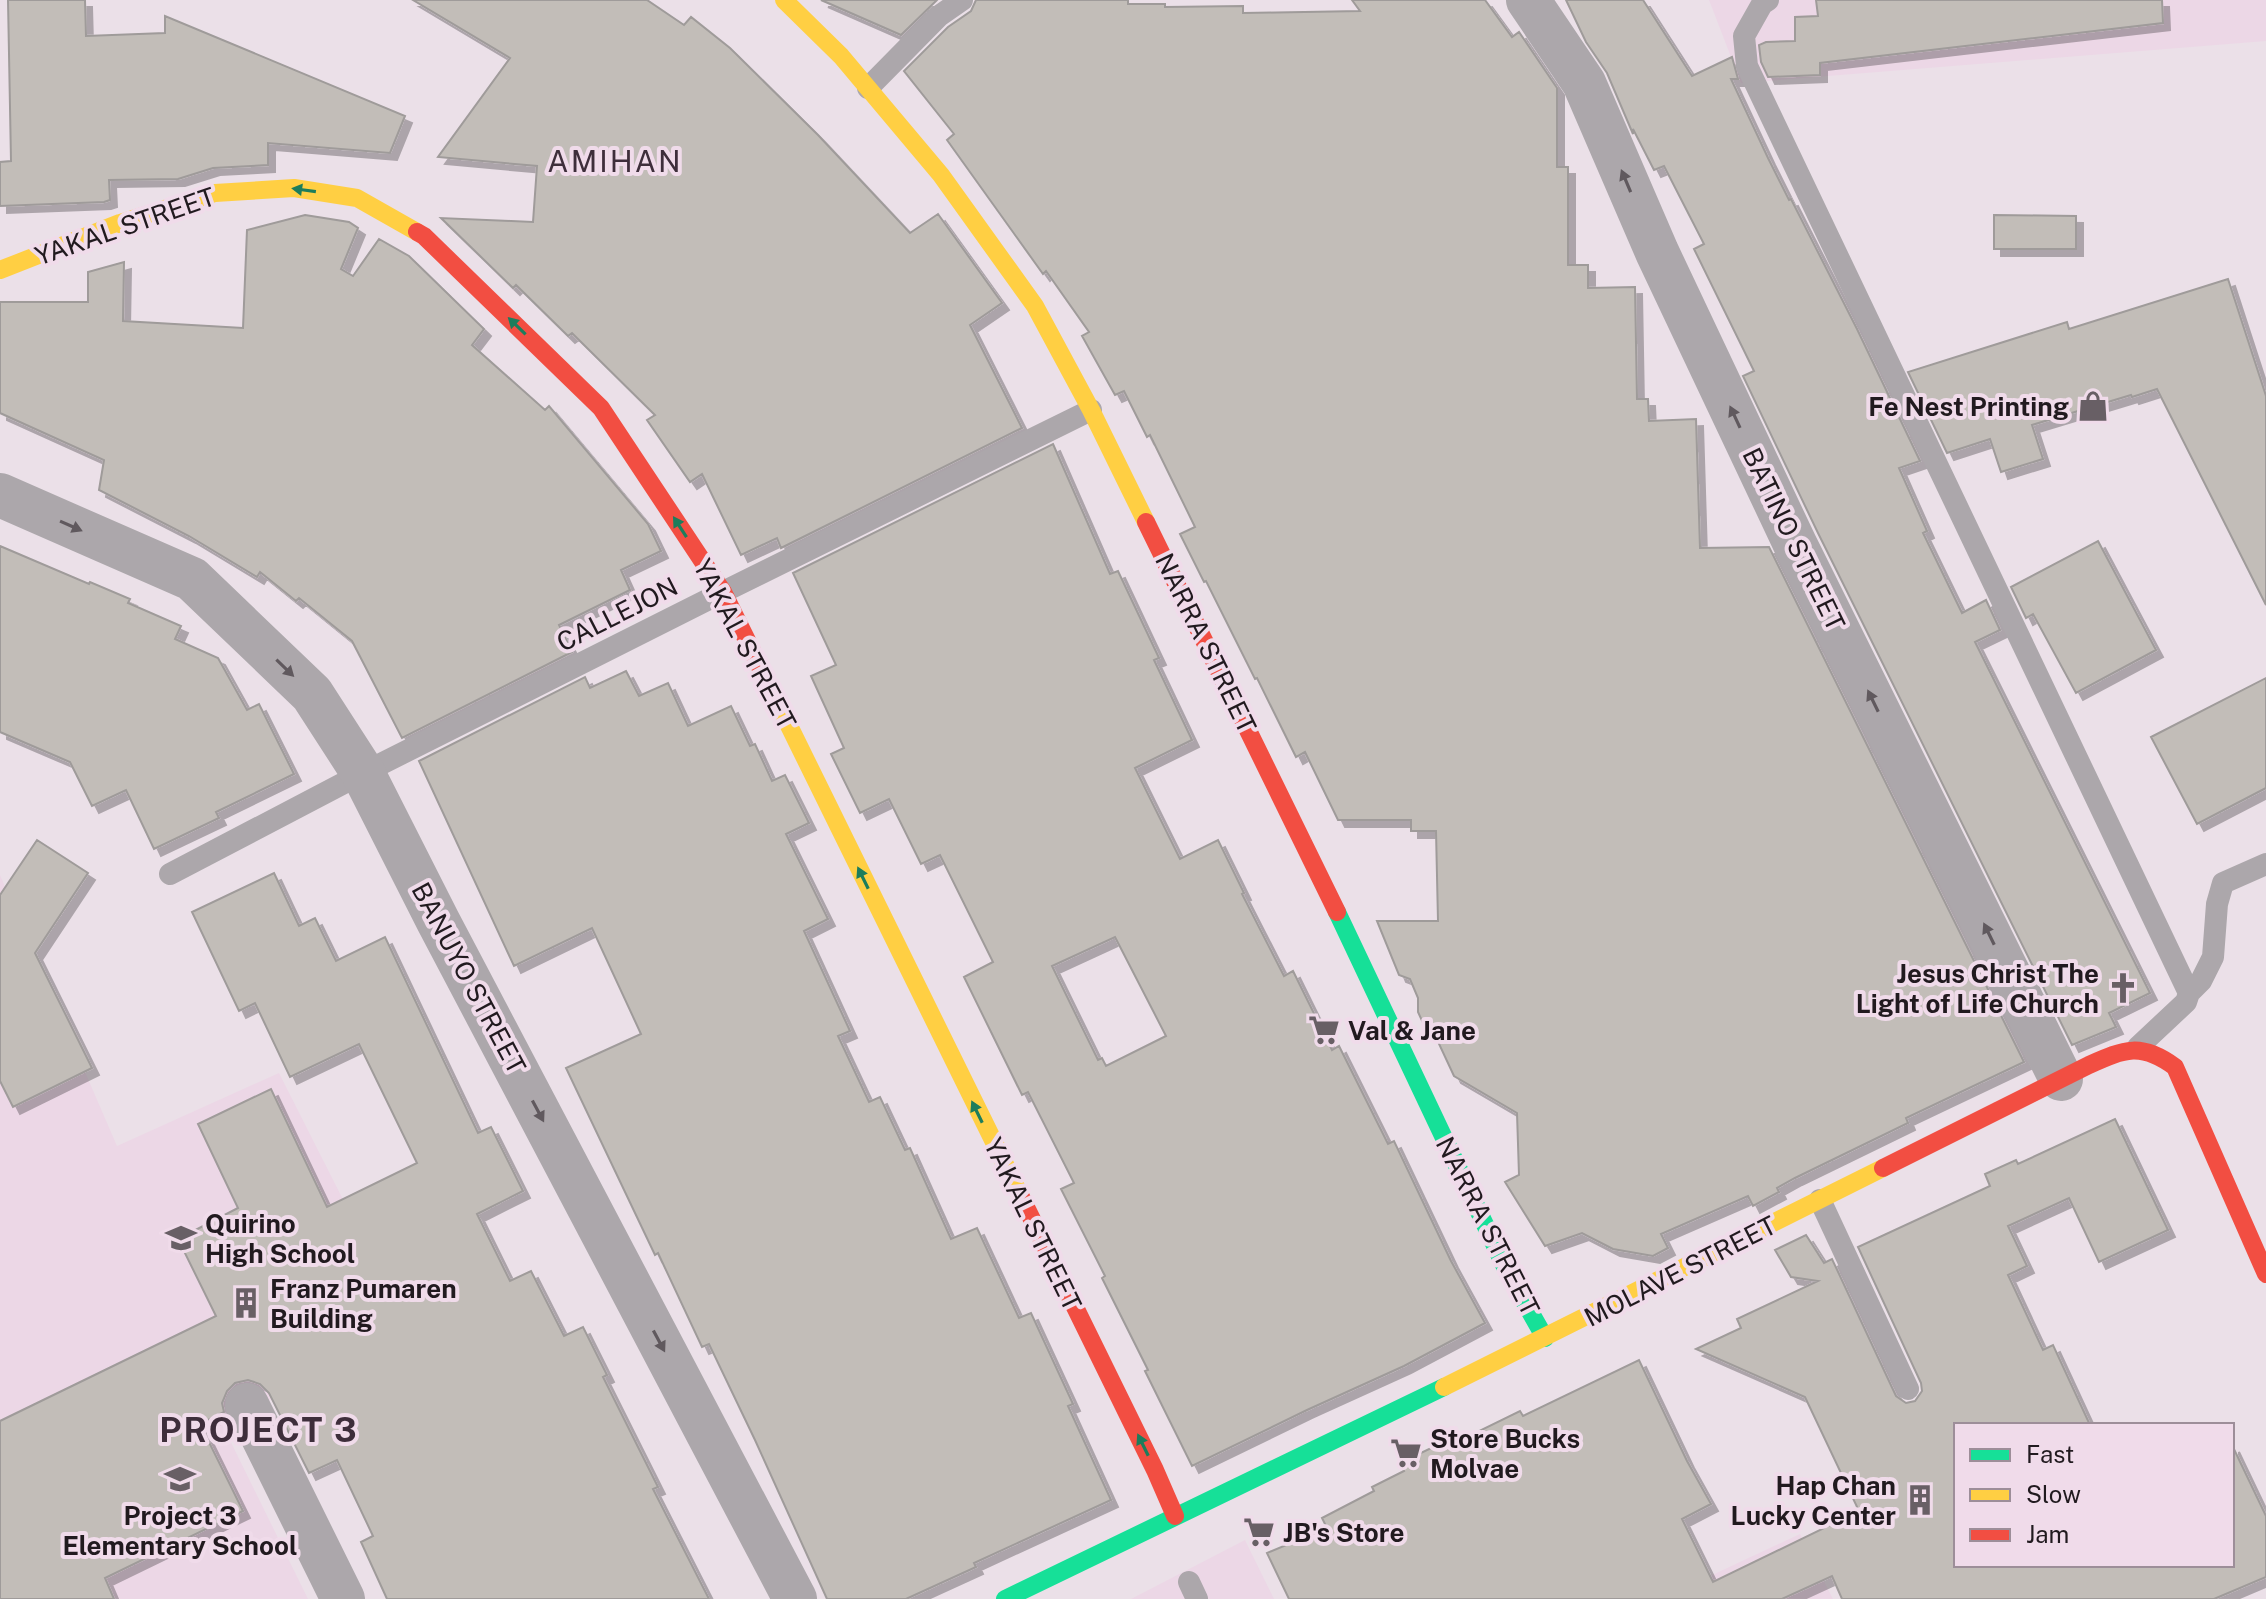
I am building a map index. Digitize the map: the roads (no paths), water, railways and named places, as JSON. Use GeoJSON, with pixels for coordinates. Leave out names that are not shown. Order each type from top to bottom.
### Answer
{"type":"FeatureCollection","features":[{"type":"Feature","properties":{"kind":"street","name":"NARRA STREET"},"geometry":{"type":"LineString","coordinates":[[784,0],[841,56],[941,175],[1035,306],[1091,410],[1312,858],[1507,1271],[1545,1338]]}},
{"type":"Feature","properties":{"kind":"street","name":"BATINO STREET"},"geometry":{"type":"LineString","coordinates":[[1528,0],[1584,83],[1657,252],[1795,544],[2061,1079]]}},
{"type":"Feature","properties":{"kind":"street","name":"YAKAL STREET"},"geometry":{"type":"LineString","coordinates":[[0,270],[120,223],[215,193],[294,188],[357,198],[424,236],[601,408],[723,592],[1175,1516]]}},
{"type":"Feature","properties":{"kind":"street","name":"BANUYO STREET"},"geometry":{"type":"LineString","coordinates":[[0,495],[192,579],[312,694],[363,773],[795,1599]]}},
{"type":"Feature","properties":{"kind":"street","name":"MOLAVE STREET"},"geometry":{"type":"LineString","coordinates":[[1005,1599],[1545,1338],[2061,1079],[2111,1055],[2138,1047]]}},
{"type":"Feature","properties":{"kind":"street"},"geometry":{"type":"LineString","coordinates":[[2138,1047],[2158,1053],[2175,1067],[2266,1274]]}},
{"type":"Feature","properties":{"kind":"street"},"geometry":{"type":"LineString","coordinates":[[247,1405],[343,1599]]}},
{"type":"Feature","properties":{"kind":"lane"},"geometry":{"type":"LineString","coordinates":[[868,88],[939,16],[962,0]]}},
{"type":"Feature","properties":{"kind":"lane"},"geometry":{"type":"LineString","coordinates":[[1768,0],[1762,4],[1744,36],[1747,66],[2189,993]]}},
{"type":"Feature","properties":{"kind":"lane","name":"CALLEJON"},"geometry":{"type":"LineString","coordinates":[[170,874],[363,773],[1091,410]]}},
{"type":"Feature","properties":{"kind":"lane"},"geometry":{"type":"LineString","coordinates":[[2138,1047],[2186,1002],[2189,993],[2201,981],[2213,957],[2217,904],[2223,883],[2266,864]]}},
{"type":"Feature","properties":{"kind":"lane"},"geometry":{"type":"LineString","coordinates":[[1820,1200],[1908,1389]]}},
{"type":"Feature","properties":{"kind":"place","name":"Fe Nest Printing"},"geometry":{"type":"Point","coordinates":[2093,406]}},
{"type":"Feature","properties":{"kind":"place","name":"Jesus Christ The Light of Life Church"},"geometry":{"type":"Point","coordinates":[2123,988]}},
{"type":"Feature","properties":{"kind":"place","name":"Val & Jane"},"geometry":{"type":"Point","coordinates":[1324,1030]}},
{"type":"Feature","properties":{"kind":"place","name":"Quirino High School"},"geometry":{"type":"Point","coordinates":[181,1238]}},
{"type":"Feature","properties":{"kind":"place","name":"Franz Pumaren Building"},"geometry":{"type":"Point","coordinates":[246,1303]}},
{"type":"Feature","properties":{"kind":"place","name":"Store Bucks Molvae"},"geometry":{"type":"Point","coordinates":[1406,1453]}},
{"type":"Feature","properties":{"kind":"place","name":"Project 3 Elementary School"},"geometry":{"type":"Point","coordinates":[180,1479]}},
{"type":"Feature","properties":{"kind":"place","name":"Hap Chan Lucky Center"},"geometry":{"type":"Point","coordinates":[1920,1500]}},
{"type":"Feature","properties":{"kind":"place","name":"JB's Store"},"geometry":{"type":"Point","coordinates":[1259,1532]}},
{"type":"Feature","properties":{"kind":"district","name":"AMIHAN"},"geometry":{"type":"Point","coordinates":[615,161]}},
{"type":"Feature","properties":{"kind":"district","name":"PROJECT 3"},"geometry":{"type":"Point","coordinates":[259,1430]}}]}
